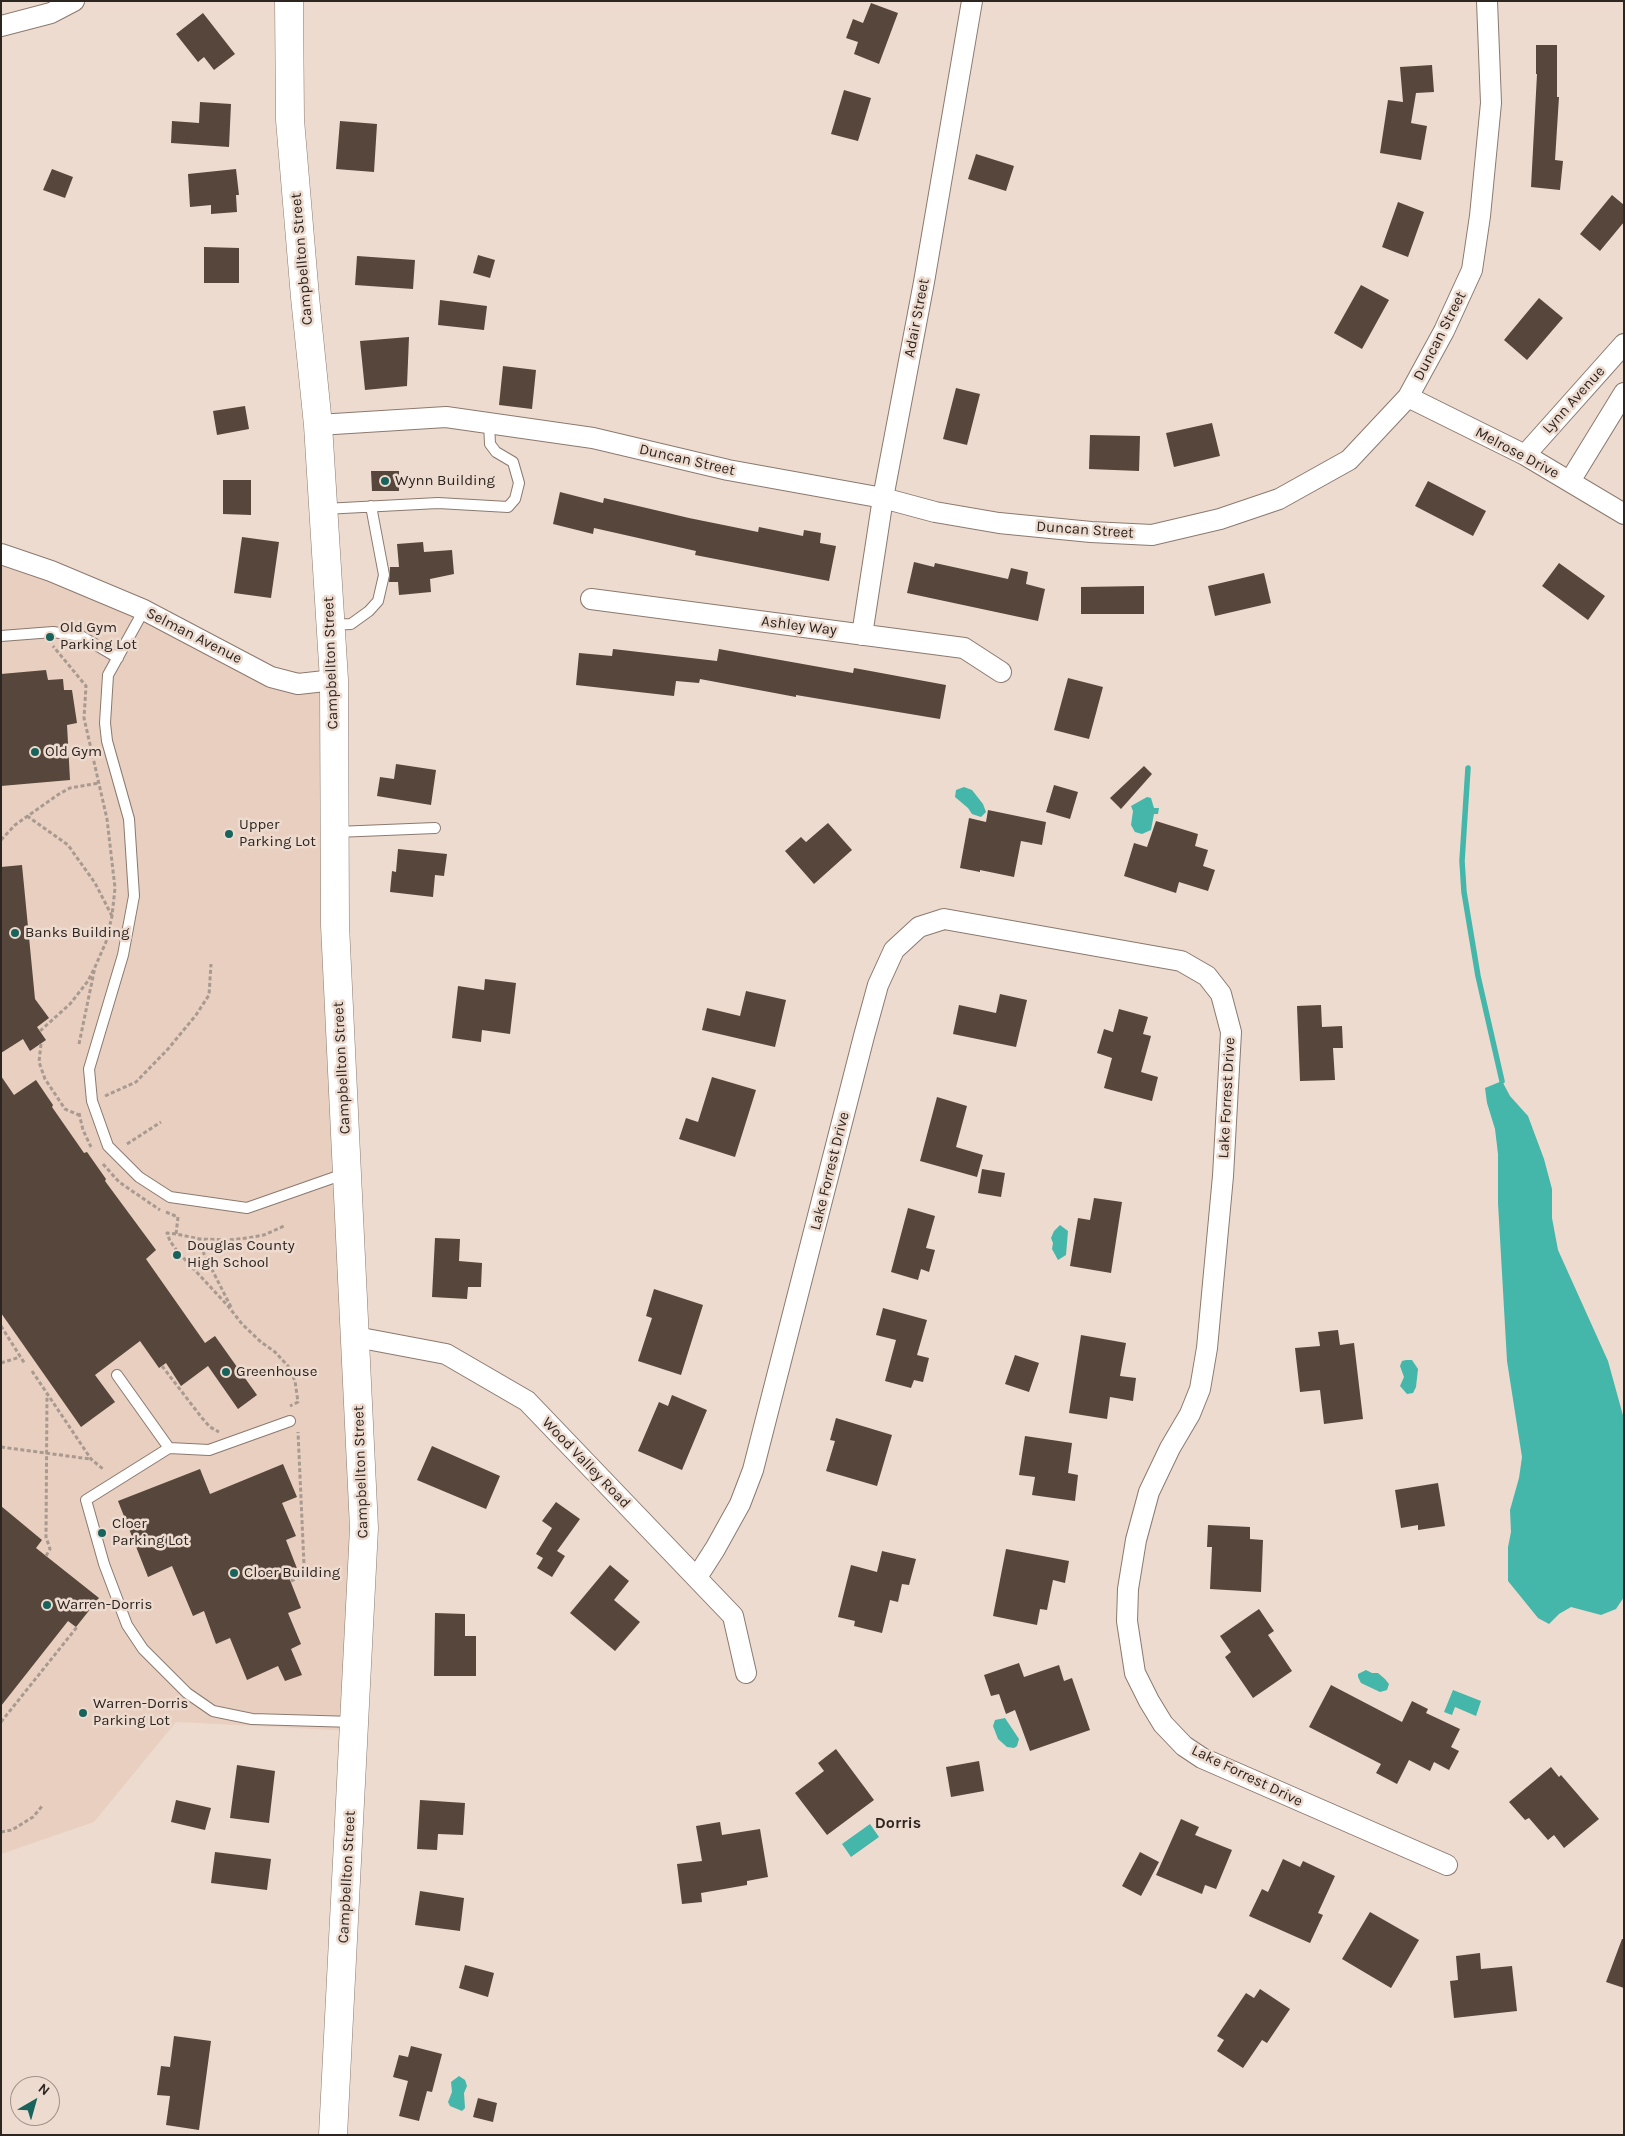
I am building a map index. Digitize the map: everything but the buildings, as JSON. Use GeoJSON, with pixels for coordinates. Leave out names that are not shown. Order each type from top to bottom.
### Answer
{"type":"FeatureCollection","features":[{"type":"Feature","properties":{"kind":"main road","name":"Campbellton Street"},"geometry":{"type":"LineString","coordinates":[[289,1],[290,120],[318,425],[334,680],[335,925],[364,1528],[333,2135]]}},
{"type":"Feature","properties":{"kind":"street"},"geometry":{"type":"LineString","coordinates":[[1,26],[51,13],[74,1]]}},
{"type":"Feature","properties":{"kind":"street","name":"Adair Street"},"geometry":{"type":"LineString","coordinates":[[862,634],[883,498],[924,282],[972,1]]}},
{"type":"Feature","properties":{"kind":"street","name":"Duncan Street"},"geometry":{"type":"LineString","coordinates":[[318,425],[446,417],[593,438],[728,470],[883,498],[935,512],[999,523],[1091,532],[1152,534],[1220,519],[1279,499],[1349,460],[1408,397],[1444,331],[1472,270],[1480,216],[1491,103],[1487,1]]}},
{"type":"Feature","properties":{"kind":"street","name":"Lynn Avenue"},"geometry":{"type":"LineString","coordinates":[[1525,455],[1624,344]]}},
{"type":"Feature","properties":{"kind":"street"},"geometry":{"type":"LineString","coordinates":[[1570,481],[1624,393]]}},
{"type":"Feature","properties":{"kind":"street","name":"Melrose Drive"},"geometry":{"type":"LineString","coordinates":[[1408,397],[1525,455],[1624,514]]}},
{"type":"Feature","properties":{"kind":"street","name":"Selman Avenue"},"geometry":{"type":"LineString","coordinates":[[1,554],[51,571],[144,610],[271,677],[298,684],[334,680]]}},
{"type":"Feature","properties":{"kind":"street","name":"Ashley Way"},"geometry":{"type":"LineString","coordinates":[[591,599],[964,648],[1001,672]]}},
{"type":"Feature","properties":{"kind":"street","name":"Lake Forrest Drive"},"geometry":{"type":"LineString","coordinates":[[697,1577],[740,1504],[753,1470],[864,1036],[878,985],[894,950],[919,927],[944,919],[1181,961],[1207,976],[1221,994],[1231,1032],[1223,1176],[1207,1348],[1200,1389],[1190,1414],[1170,1448],[1149,1492],[1136,1540],[1128,1589],[1127,1621],[1134,1673],[1163,1724],[1184,1746],[1202,1758],[1447,1865]]}},
{"type":"Feature","properties":{"kind":"street","name":"Wood Valley Road"},"geometry":{"type":"LineString","coordinates":[[356,1337],[446,1354],[527,1401],[733,1616],[746,1673]]}},
{"type":"Feature","properties":{"kind":"lane"},"geometry":{"type":"LineString","coordinates":[[323,509],[438,503],[508,506],[515,499],[519,483],[513,462],[496,452],[490,444],[489,423]]}},
{"type":"Feature","properties":{"kind":"lane"},"geometry":{"type":"LineString","coordinates":[[330,625],[351,624],[369,611],[378,601],[384,575],[372,521],[371,506]]}},
{"type":"Feature","properties":{"kind":"lane"},"geometry":{"type":"LineString","coordinates":[[144,610],[108,675],[105,710],[107,741],[129,819],[134,896],[123,956],[89,1069],[92,1101],[108,1146],[139,1177],[170,1197],[246,1208],[348,1173]]}},
{"type":"Feature","properties":{"kind":"lane"},"geometry":{"type":"LineString","coordinates":[[1,636],[53,632],[80,636],[118,658]]}},
{"type":"Feature","properties":{"kind":"lane"},"geometry":{"type":"LineString","coordinates":[[335,832],[435,828]]}},
{"type":"Feature","properties":{"kind":"lane"},"geometry":{"type":"LineString","coordinates":[[118,1375],[169,1448]]}},
{"type":"Feature","properties":{"kind":"lane"},"geometry":{"type":"LineString","coordinates":[[294,1425],[209,1450],[169,1448],[86,1500],[104,1564],[127,1626],[143,1649],[187,1693],[213,1711],[252,1719],[355,1722]]}},
{"type":"Feature","properties":{"kind":"path"},"geometry":{"type":"LineString","coordinates":[[40,1032],[70,1004],[88,981],[96,967],[106,942],[112,916],[115,888],[107,819],[84,718],[86,686],[53,646]]}},
{"type":"Feature","properties":{"kind":"path"},"geometry":{"type":"LineString","coordinates":[[1,840],[27,816],[70,788],[98,783]]}},
{"type":"Feature","properties":{"kind":"path"},"geometry":{"type":"LineString","coordinates":[[27,816],[68,844],[90,876],[112,916]]}},
{"type":"Feature","properties":{"kind":"path"},"geometry":{"type":"LineString","coordinates":[[94,1152],[83,1130],[78,1106],[128,1087],[136,1082],[168,1048],[210,995],[210,964]]}},
{"type":"Feature","properties":{"kind":"path"},"geometry":{"type":"LineString","coordinates":[[78,1051],[96,967]]}},
{"type":"Feature","properties":{"kind":"path"},"geometry":{"type":"LineString","coordinates":[[41,1044],[39,1062],[45,1079],[66,1109],[79,1115]]}},
{"type":"Feature","properties":{"kind":"path"},"geometry":{"type":"LineString","coordinates":[[127,1144],[161,1122]]}},
{"type":"Feature","properties":{"kind":"path"},"geometry":{"type":"LineString","coordinates":[[99,1159],[119,1182],[132,1193],[150,1205],[178,1217],[176,1234]]}},
{"type":"Feature","properties":{"kind":"path"},"geometry":{"type":"LineString","coordinates":[[284,1226],[264,1236],[228,1240],[200,1240],[167,1233],[170,1241],[242,1324],[288,1366],[295,1381],[298,1402],[287,1408]]}},
{"type":"Feature","properties":{"kind":"path"},"geometry":{"type":"LineString","coordinates":[[200,1240],[200,1246],[235,1315]]}},
{"type":"Feature","properties":{"kind":"path"},"geometry":{"type":"LineString","coordinates":[[1,1326],[25,1364]]}},
{"type":"Feature","properties":{"kind":"path"},"geometry":{"type":"LineString","coordinates":[[1,1362],[20,1357]]}},
{"type":"Feature","properties":{"kind":"path"},"geometry":{"type":"LineString","coordinates":[[162,1366],[202,1418],[218,1432],[227,1432]]}},
{"type":"Feature","properties":{"kind":"path"},"geometry":{"type":"LineString","coordinates":[[32,1371],[90,1459],[104,1469]]}},
{"type":"Feature","properties":{"kind":"path"},"geometry":{"type":"LineString","coordinates":[[46,1556],[50,1549],[46,1537],[47,1393]]}},
{"type":"Feature","properties":{"kind":"path"},"geometry":{"type":"LineString","coordinates":[[290,1581],[303,1576],[304,1566],[294,1425]]}},
{"type":"Feature","properties":{"kind":"path"},"geometry":{"type":"LineString","coordinates":[[1,1446],[90,1459]]}},
{"type":"Feature","properties":{"kind":"path"},"geometry":{"type":"LineString","coordinates":[[1,1722],[77,1628]]}},
{"type":"Feature","properties":{"kind":"path"},"geometry":{"type":"LineString","coordinates":[[1,1832],[12,1830],[33,1817],[43,1805]]}},
{"type":"Feature","properties":{"kind":"shaded area","name":"Douglas County High School"},"geometry":{"type":"Polygon","coordinates":[[[1,554],[271,677],[334,680],[356,1337],[354,1731],[176,1722],[94,1822],[1,1854],[1,554]]]}},
{"type":"Feature","properties":{"kind":"water"},"geometry":{"type":"Polygon","coordinates":[[[964,787],[972,790],[983,804],[986,812],[981,817],[972,814],[955,797],[956,790],[964,787]]]}},
{"type":"Feature","properties":{"kind":"water"},"geometry":{"type":"Polygon","coordinates":[[[1147,797],[1151,798],[1154,808],[1159,808],[1158,814],[1154,814],[1151,830],[1142,834],[1135,832],[1131,825],[1133,811],[1131,806],[1147,797]]]}},
{"type":"Feature","properties":{"kind":"water"},"geometry":{"type":"Polygon","coordinates":[[[1502,1081],[1510,1096],[1528,1116],[1544,1159],[1552,1189],[1552,1218],[1558,1250],[1608,1361],[1624,1419],[1624,1597],[1616,1609],[1601,1615],[1571,1607],[1559,1614],[1549,1624],[1538,1618],[1508,1581],[1508,1547],[1511,1532],[1510,1510],[1519,1478],[1522,1457],[1507,1361],[1498,1203],[1498,1154],[1495,1129],[1487,1103],[1485,1088],[1502,1081]]]}},
{"type":"Feature","properties":{"kind":"water"},"geometry":{"type":"Polygon","coordinates":[[[1060,1225],[1068,1231],[1066,1255],[1058,1260],[1052,1249],[1053,1243],[1051,1238],[1054,1231],[1060,1225]]]}},
{"type":"Feature","properties":{"kind":"water"},"geometry":{"type":"Polygon","coordinates":[[[1412,1360],[1418,1369],[1416,1387],[1413,1393],[1407,1394],[1400,1386],[1404,1377],[1400,1366],[1402,1361],[1412,1360]]]}},
{"type":"Feature","properties":{"kind":"water"},"geometry":{"type":"Polygon","coordinates":[[[1366,1670],[1378,1673],[1385,1679],[1389,1684],[1387,1690],[1380,1692],[1361,1683],[1358,1674],[1366,1670]]]}},
{"type":"Feature","properties":{"kind":"water"},"geometry":{"type":"Polygon","coordinates":[[[1453,1690],[1481,1701],[1476,1716],[1455,1707],[1452,1715],[1444,1712],[1453,1690]]]}},
{"type":"Feature","properties":{"kind":"water"},"geometry":{"type":"Polygon","coordinates":[[[1005,1718],[1019,1739],[1017,1746],[1014,1748],[1007,1747],[998,1739],[993,1726],[995,1720],[1005,1718]]]}},
{"type":"Feature","properties":{"kind":"water"},"geometry":{"type":"Polygon","coordinates":[[[870,1824],[879,1837],[851,1857],[842,1844],[870,1824]]]}},
{"type":"Feature","properties":{"kind":"water"},"geometry":{"type":"Polygon","coordinates":[[[459,2076],[465,2080],[467,2086],[464,2093],[465,2108],[462,2111],[450,2106],[448,2102],[452,2092],[451,2082],[459,2076]]]}},
{"type":"Feature","properties":{"kind":"waterway"},"geometry":{"type":"LineString","coordinates":[[1468,768],[1462,861],[1464,892],[1478,976],[1502,1081]]}},
{"type":"Feature","properties":{"kind":"place","name":"Wynn Building"},"geometry":{"type":"Point","coordinates":[385,481]}},
{"type":"Feature","properties":{"kind":"place","name":"Old Gym Parking Lot"},"geometry":{"type":"Point","coordinates":[50,637]}},
{"type":"Feature","properties":{"kind":"place","name":"Old Gym"},"geometry":{"type":"Point","coordinates":[35,752]}},
{"type":"Feature","properties":{"kind":"place","name":"Upper Parking Lot"},"geometry":{"type":"Point","coordinates":[229,834]}},
{"type":"Feature","properties":{"kind":"place","name":"Banks Building"},"geometry":{"type":"Point","coordinates":[15,933]}},
{"type":"Feature","properties":{"kind":"place","name":"Douglas County High School"},"geometry":{"type":"Point","coordinates":[177,1255]}},
{"type":"Feature","properties":{"kind":"place","name":"Greenhouse"},"geometry":{"type":"Point","coordinates":[226,1372]}},
{"type":"Feature","properties":{"kind":"place","name":"Cloer Parking Lot"},"geometry":{"type":"Point","coordinates":[102,1533]}},
{"type":"Feature","properties":{"kind":"place","name":"Cloer Building"},"geometry":{"type":"Point","coordinates":[234,1573]}},
{"type":"Feature","properties":{"kind":"place","name":"Warren-Dorris"},"geometry":{"type":"Point","coordinates":[47,1605]}},
{"type":"Feature","properties":{"kind":"place","name":"Warren-Dorris Parking Lot"},"geometry":{"type":"Point","coordinates":[83,1713]}},
{"type":"Feature","properties":{"kind":"district","name":"Dorris"},"geometry":{"type":"Point","coordinates":[898,1823]}}]}
